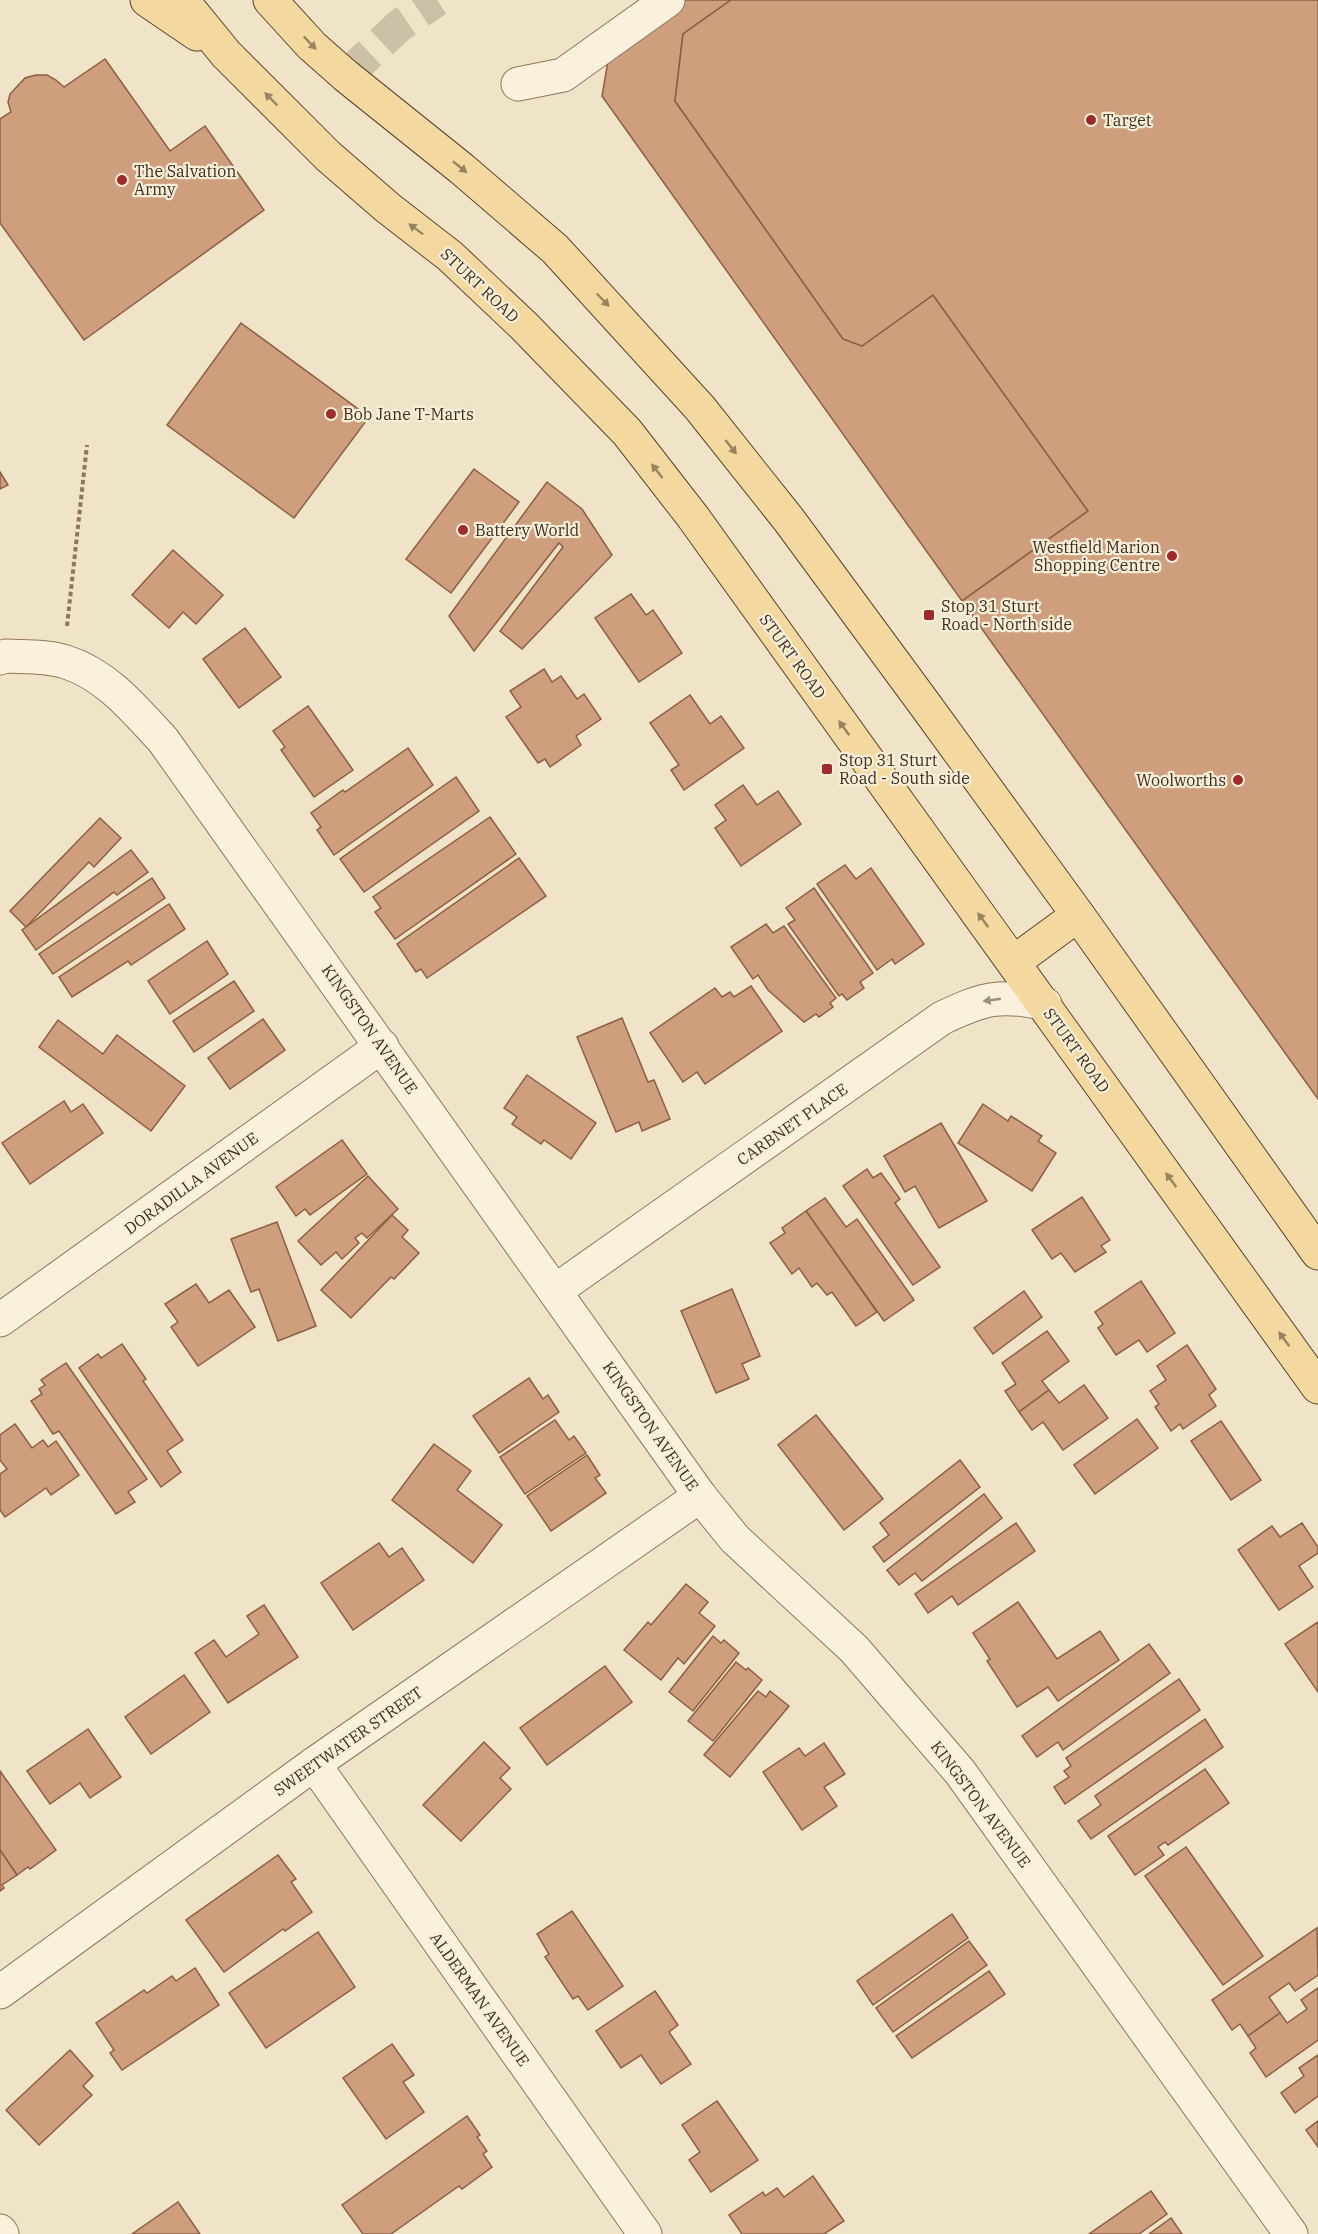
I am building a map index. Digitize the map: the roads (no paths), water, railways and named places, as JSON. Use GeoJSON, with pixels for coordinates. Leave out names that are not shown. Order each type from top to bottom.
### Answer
{"type":"FeatureCollection","features":[{"type":"Feature","properties":{"kind":"main road"},"geometry":{"type":"LineString","coordinates":[[147,0],[226,54]]}},
{"type":"Feature","properties":{"kind":"main road","name":"STURT ROAD"},"geometry":{"type":"LineString","coordinates":[[182,0],[226,54],[328,156],[388,208],[450,256],[524,326],[627,432],[693,517],[1318,1386]]}},
{"type":"Feature","properties":{"kind":"main road"},"geometry":{"type":"LineString","coordinates":[[270,0],[312,46],[359,88],[462,169],[555,249],[700,408],[789,520],[1078,915],[1318,1253]]}},
{"type":"Feature","properties":{"kind":"main road"},"geometry":{"type":"LineString","coordinates":[[1014,962],[1078,915]]}},
{"type":"Feature","properties":{"kind":"street"},"geometry":{"type":"LineString","coordinates":[[518,84],[563,75],[668,0]]}},
{"type":"Feature","properties":{"kind":"street","name":"KINGSTON AVENUE"},"geometry":{"type":"LineString","coordinates":[[0,658],[6,656],[66,662],[93,675],[114,689],[163,740],[700,1496],[735,1539],[854,1649],[960,1772],[1291,2234]]}},
{"type":"Feature","properties":{"kind":"street","name":"CARBNET PLACE"},"geometry":{"type":"LineString","coordinates":[[555,1291],[942,1018],[975,1003],[995,999],[1021,998],[1045,1004]]}},
{"type":"Feature","properties":{"kind":"street","name":"DORADILLA AVENUE"},"geometry":{"type":"LineString","coordinates":[[0,1320],[382,1046]]}},
{"type":"Feature","properties":{"kind":"street","name":"SWEETWATER STREET"},"geometry":{"type":"LineString","coordinates":[[0,1992],[314,1764],[700,1496]]}},
{"type":"Feature","properties":{"kind":"street","name":"ALDERMAN AVENUE"},"geometry":{"type":"LineString","coordinates":[[314,1764],[645,2234]]}},
{"type":"Feature","properties":{"kind":"tunnel"},"geometry":{"type":"LineString","coordinates":[[346,76],[400,25],[437,0]]}},
{"type":"Feature","properties":{"kind":"place","name":"Target"},"geometry":{"type":"Point","coordinates":[1091,120]}},
{"type":"Feature","properties":{"kind":"place","name":"The Salvation Army"},"geometry":{"type":"Point","coordinates":[122,180]}},
{"type":"Feature","properties":{"kind":"place","name":"Bob Jane T-Marts"},"geometry":{"type":"Point","coordinates":[331,414]}},
{"type":"Feature","properties":{"kind":"place","name":"Battery World"},"geometry":{"type":"Point","coordinates":[463,530]}},
{"type":"Feature","properties":{"kind":"place","name":"Westfield Marion Shopping Centre"},"geometry":{"type":"Point","coordinates":[1172,556]}},
{"type":"Feature","properties":{"kind":"place","name":"Stop 31 Sturt Road - North side"},"geometry":{"type":"Point","coordinates":[929,615]}},
{"type":"Feature","properties":{"kind":"place","name":"Stop 31 Sturt Road - South side"},"geometry":{"type":"Point","coordinates":[827,769]}},
{"type":"Feature","properties":{"kind":"place","name":"Woolworths"},"geometry":{"type":"Point","coordinates":[1238,780]}}]}
